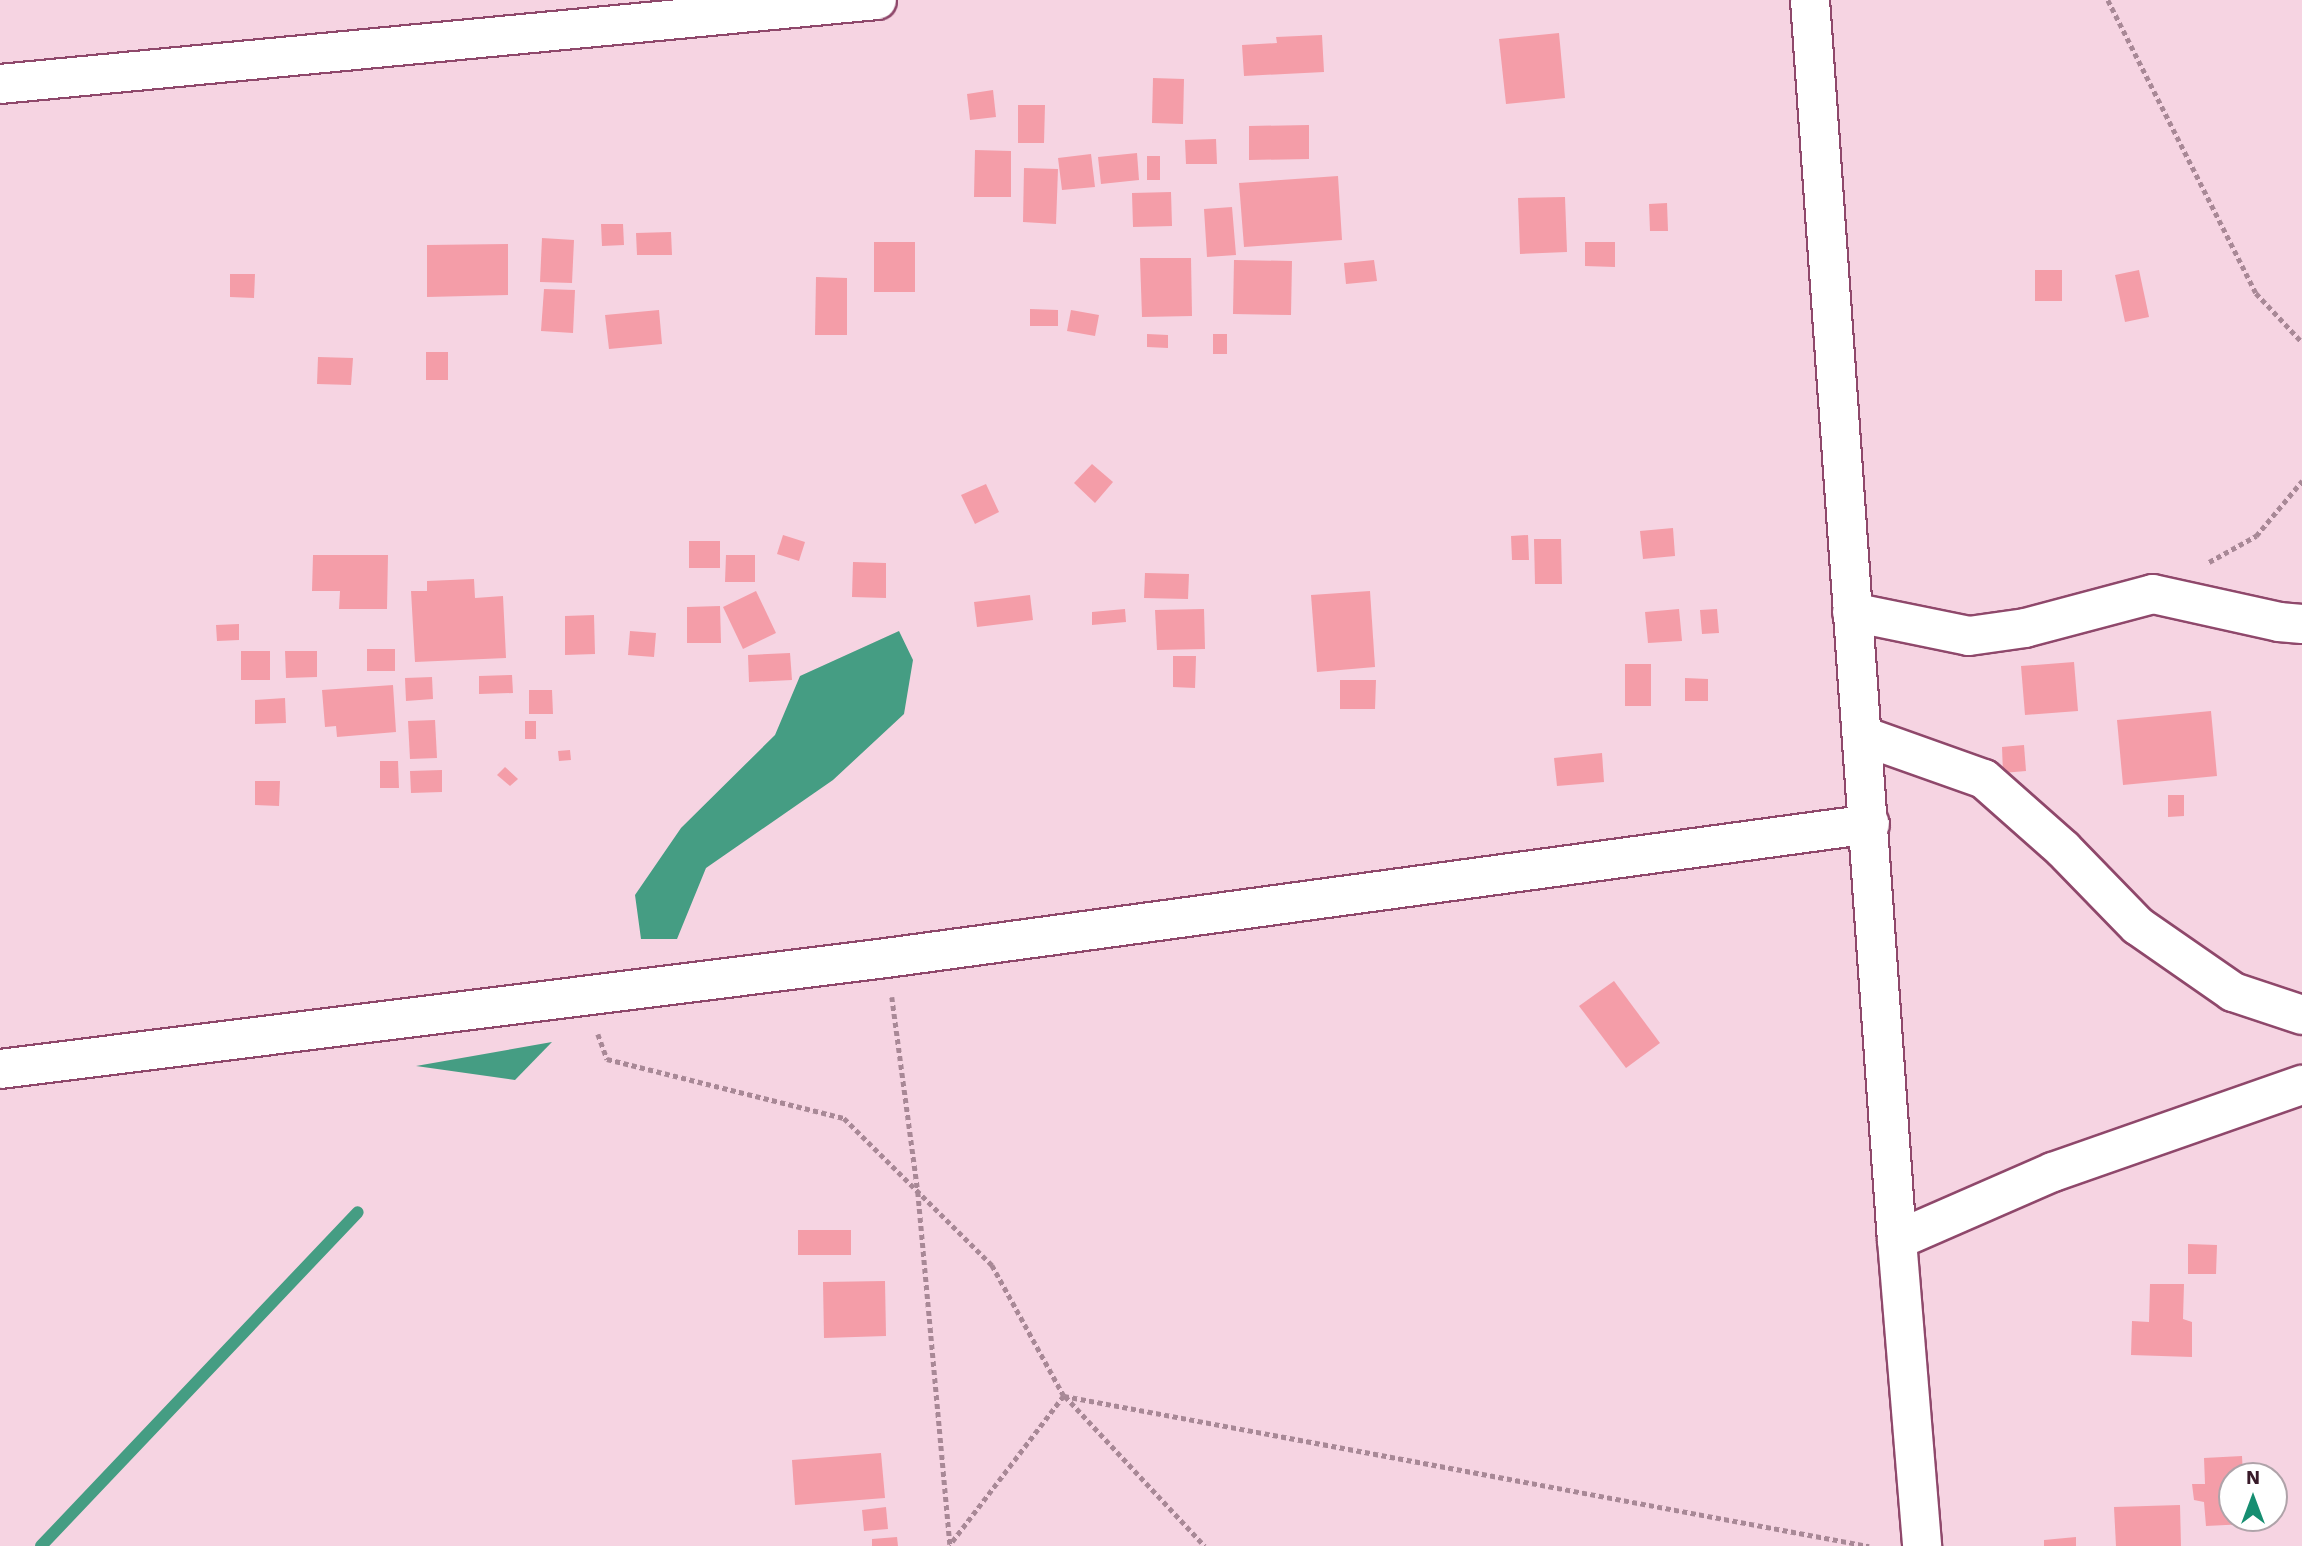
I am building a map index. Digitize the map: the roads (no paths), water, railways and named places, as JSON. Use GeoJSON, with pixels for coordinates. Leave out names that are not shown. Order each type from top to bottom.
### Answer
{"type":"FeatureCollection","features":[{"type":"Feature","properties":{"kind":"street"},"geometry":{"type":"LineString","coordinates":[[0,84],[877,0]]}},
{"type":"Feature","properties":{"kind":"street"},"geometry":{"type":"LineString","coordinates":[[1810,0],[1852,612],[1870,824],[1897,1240],[1922,1546]]}},
{"type":"Feature","properties":{"kind":"street"},"geometry":{"type":"LineString","coordinates":[[1852,612],[1969,636],[2025,628],[2153,594],[2279,622],[2302,624]]}},
{"type":"Feature","properties":{"kind":"street"},"geometry":{"type":"LineString","coordinates":[[1863,736],[1984,779],[2063,849],[2138,926],[2233,992],[2302,1015]]}},
{"type":"Feature","properties":{"kind":"street"},"geometry":{"type":"LineString","coordinates":[[0,1069],[886,958],[1870,824]]}},
{"type":"Feature","properties":{"kind":"street"},"geometry":{"type":"LineString","coordinates":[[1897,1240],[2053,1172],[2302,1086]]}},
{"type":"Feature","properties":{"kind":"waterway"},"geometry":{"type":"LineString","coordinates":[[41,1546],[358,1212]]}}]}
